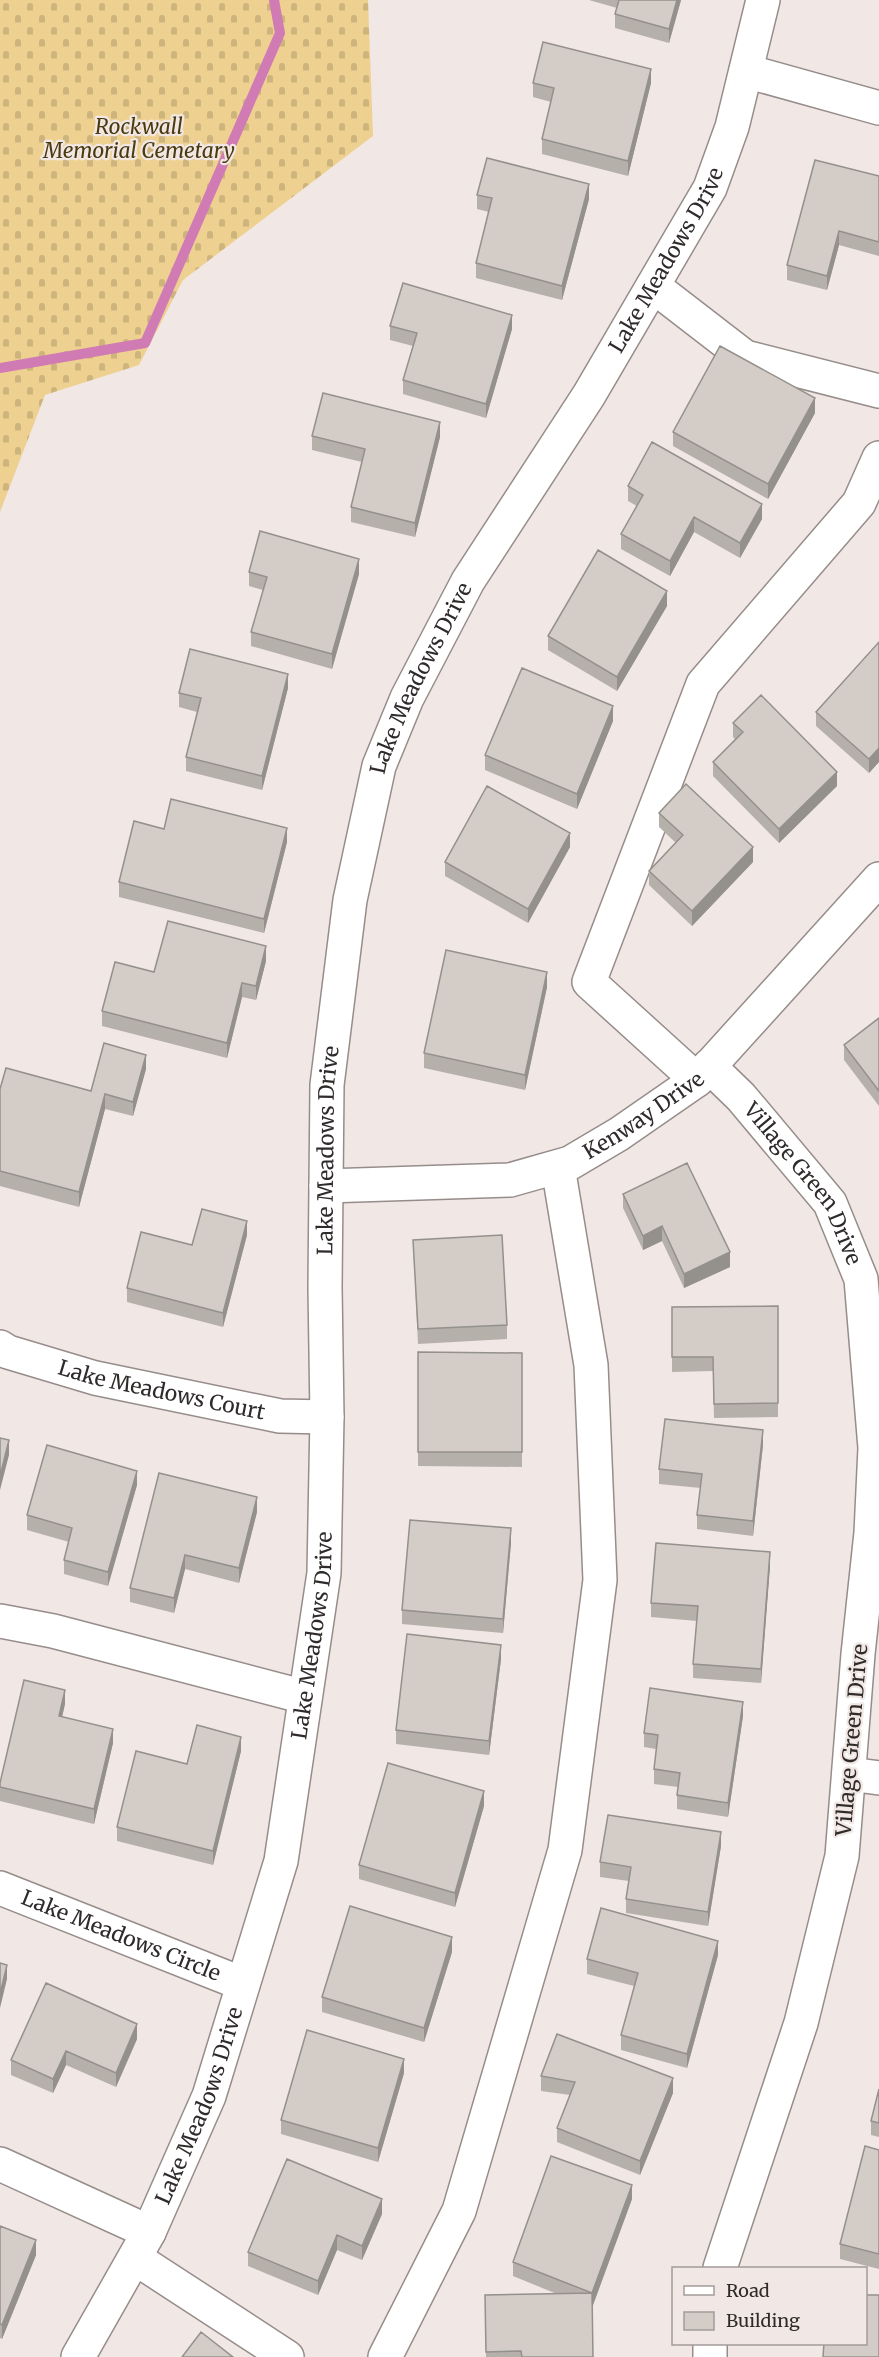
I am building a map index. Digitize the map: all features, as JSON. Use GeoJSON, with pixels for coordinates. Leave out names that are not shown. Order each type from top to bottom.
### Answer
{"type":"FeatureCollection","features":[{"type":"Feature","properties":{"kind":"street","name":"Lake Meadows Drive"},"geometry":{"type":"LineString","coordinates":[[78,2357],[142,2245],[209,2096],[281,1861],[324,1573],[327,1417],[327,1085],[350,900],[379,766],[407,698],[468,581],[589,395],[710,188],[732,127],[763,0]]}},
{"type":"Feature","properties":{"kind":"street"},"geometry":{"type":"LineString","coordinates":[[746,71],[879,108]]}},
{"type":"Feature","properties":{"kind":"street"},"geometry":{"type":"LineString","coordinates":[[653,286],[745,357],[879,391]]}},
{"type":"Feature","properties":{"kind":"street","name":"Village Green Drive"},"geometry":{"type":"LineString","coordinates":[[720,2267],[801,2023],[864,1776],[875,1448],[861,1279],[830,1203],[741,1096],[703,1073],[590,982],[704,684],[859,503],[879,458]]}},
{"type":"Feature","properties":{"kind":"street","name":"Kenway Drive"},"geometry":{"type":"LineString","coordinates":[[326,1186],[510,1180],[570,1163],[619,1134],[703,1073],[879,879]]}},
{"type":"Feature","properties":{"kind":"street"},"geometry":{"type":"LineString","coordinates":[[385,2357],[459,2211],[565,1850],[600,1580],[591,1365],[558,1167]]}},
{"type":"Feature","properties":{"kind":"street","name":"Lake Meadows Court"},"geometry":{"type":"LineString","coordinates":[[0,1347],[8,1352],[95,1378],[280,1416],[327,1417]]}},
{"type":"Feature","properties":{"kind":"street"},"geometry":{"type":"LineString","coordinates":[[0,1622],[53,1631],[305,1697]]}},
{"type":"Feature","properties":{"kind":"street","name":"Lake Meadows Circle"},"geometry":{"type":"LineString","coordinates":[[0,1888],[243,1984]]}},
{"type":"Feature","properties":{"kind":"street"},"geometry":{"type":"LineString","coordinates":[[0,2164],[142,2245],[287,2357]]}},
{"type":"Feature","properties":{"kind":"green space","name":"Rockwall Memorial Cemetary"},"geometry":{"type":"Polygon","coordinates":[[[0,0],[368,0],[373,136],[183,280],[139,365],[45,395],[0,512],[0,0]]]}},
{"type":"Feature","properties":{"kind":"building"},"geometry":{"type":"Polygon","coordinates":[[[619,0],[677,0],[669,29],[615,14],[619,0]]]}},
{"type":"Feature","properties":{"kind":"building"},"geometry":{"type":"Polygon","coordinates":[[[543,42],[651,69],[628,161],[542,139],[554,88],[533,83],[543,42]]]}},
{"type":"Feature","properties":{"kind":"building"},"geometry":{"type":"Polygon","coordinates":[[[487,158],[589,184],[562,286],[476,263],[492,198],[477,195],[487,158]]]}},
{"type":"Feature","properties":{"kind":"building"},"geometry":{"type":"Polygon","coordinates":[[[815,160],[879,176],[879,242],[839,231],[827,276],[787,265],[815,160]]]}},
{"type":"Feature","properties":{"kind":"building"},"geometry":{"type":"Polygon","coordinates":[[[403,283],[512,315],[486,404],[403,380],[417,333],[390,326],[403,283]]]}},
{"type":"Feature","properties":{"kind":"building"},"geometry":{"type":"Polygon","coordinates":[[[720,346],[815,398],[768,484],[673,432],[720,346]]]}},
{"type":"Feature","properties":{"kind":"building"},"geometry":{"type":"Polygon","coordinates":[[[323,393],[440,422],[415,523],[351,507],[365,449],[312,436],[323,393]]]}},
{"type":"Feature","properties":{"kind":"building"},"geometry":{"type":"Polygon","coordinates":[[[652,442],[762,504],[740,543],[694,517],[670,561],[621,534],[643,495],[628,486],[652,442]]]}},
{"type":"Feature","properties":{"kind":"building"},"geometry":{"type":"Polygon","coordinates":[[[260,531],[359,559],[332,654],[251,632],[267,577],[249,572],[260,531]]]}},
{"type":"Feature","properties":{"kind":"building"},"geometry":{"type":"Polygon","coordinates":[[[598,550],[667,591],[617,677],[548,636],[598,550]]]}},
{"type":"Feature","properties":{"kind":"building"},"geometry":{"type":"Polygon","coordinates":[[[879,642],[879,748],[869,759],[816,712],[879,642]]]}},
{"type":"Feature","properties":{"kind":"building"},"geometry":{"type":"Polygon","coordinates":[[[190,649],[288,674],[262,776],[186,757],[201,698],[179,693],[190,649]]]}},
{"type":"Feature","properties":{"kind":"building"},"geometry":{"type":"Polygon","coordinates":[[[522,668],[613,706],[577,794],[485,755],[522,668]]]}},
{"type":"Feature","properties":{"kind":"building"},"geometry":{"type":"Polygon","coordinates":[[[761,695],[837,772],[779,829],[713,762],[743,732],[733,723],[761,695]]]}},
{"type":"Feature","properties":{"kind":"building"},"geometry":{"type":"Polygon","coordinates":[[[686,784],[753,847],[692,911],[649,871],[683,835],[659,813],[686,784]]]}},
{"type":"Feature","properties":{"kind":"building"},"geometry":{"type":"Polygon","coordinates":[[[487,786],[570,833],[528,909],[445,862],[487,786]]]}},
{"type":"Feature","properties":{"kind":"building"},"geometry":{"type":"Polygon","coordinates":[[[171,799],[287,828],[264,919],[119,882],[134,821],[164,829],[171,799]]]}},
{"type":"Feature","properties":{"kind":"building"},"geometry":{"type":"Polygon","coordinates":[[[168,921],[266,946],[256,986],[242,983],[227,1043],[102,1011],[115,962],[154,972],[168,921]]]}},
{"type":"Feature","properties":{"kind":"building"},"geometry":{"type":"Polygon","coordinates":[[[446,950],[547,972],[525,1075],[424,1053],[446,950]]]}},
{"type":"Feature","properties":{"kind":"building"},"geometry":{"type":"Polygon","coordinates":[[[879,1018],[879,1091],[844,1045],[879,1018]]]}},
{"type":"Feature","properties":{"kind":"building"},"geometry":{"type":"Polygon","coordinates":[[[104,1043],[146,1055],[133,1102],[105,1094],[79,1192],[0,1171],[0,1089],[6,1068],[91,1091],[104,1043]]]}},
{"type":"Feature","properties":{"kind":"building"},"geometry":{"type":"Polygon","coordinates":[[[687,1163],[730,1252],[684,1274],[662,1226],[643,1236],[623,1194],[687,1163]]]}},
{"type":"Feature","properties":{"kind":"building"},"geometry":{"type":"Polygon","coordinates":[[[202,1209],[247,1221],[223,1313],[127,1288],[141,1232],[192,1245],[202,1209]]]}},
{"type":"Feature","properties":{"kind":"building"},"geometry":{"type":"Polygon","coordinates":[[[502,1235],[507,1325],[418,1329],[413,1240],[502,1235]]]}},
{"type":"Feature","properties":{"kind":"building"},"geometry":{"type":"Polygon","coordinates":[[[778,1306],[778,1403],[714,1404],[713,1357],[672,1357],[672,1307],[778,1306]]]}},
{"type":"Feature","properties":{"kind":"building"},"geometry":{"type":"Polygon","coordinates":[[[418,1352],[522,1353],[522,1452],[418,1452],[418,1352]]]}},
{"type":"Feature","properties":{"kind":"building"},"geometry":{"type":"Polygon","coordinates":[[[665,1419],[763,1430],[753,1521],[697,1515],[702,1474],[659,1469],[665,1419]]]}},
{"type":"Feature","properties":{"kind":"building"},"geometry":{"type":"Polygon","coordinates":[[[0,1438],[9,1440],[0,1476],[0,1438]]]}},
{"type":"Feature","properties":{"kind":"building"},"geometry":{"type":"Polygon","coordinates":[[[47,1445],[137,1471],[108,1572],[64,1560],[72,1528],[27,1515],[47,1445]]]}},
{"type":"Feature","properties":{"kind":"building"},"geometry":{"type":"Polygon","coordinates":[[[159,1473],[257,1497],[239,1568],[185,1555],[174,1598],[130,1588],[159,1473]]]}},
{"type":"Feature","properties":{"kind":"building"},"geometry":{"type":"Polygon","coordinates":[[[410,1520],[511,1528],[503,1619],[402,1610],[410,1520]]]}},
{"type":"Feature","properties":{"kind":"building"},"geometry":{"type":"Polygon","coordinates":[[[656,1543],[770,1552],[761,1669],[693,1664],[698,1606],[651,1603],[656,1543]]]}},
{"type":"Feature","properties":{"kind":"building"},"geometry":{"type":"Polygon","coordinates":[[[407,1634],[501,1645],[489,1741],[396,1730],[407,1634]]]}},
{"type":"Feature","properties":{"kind":"building"},"geometry":{"type":"Polygon","coordinates":[[[24,1680],[65,1690],[59,1716],[113,1729],[94,1809],[0,1787],[24,1680]]]}},
{"type":"Feature","properties":{"kind":"building"},"geometry":{"type":"Polygon","coordinates":[[[650,1688],[743,1702],[728,1803],[677,1795],[680,1773],[654,1769],[658,1735],[644,1733],[650,1688]]]}},
{"type":"Feature","properties":{"kind":"building"},"geometry":{"type":"Polygon","coordinates":[[[197,1725],[241,1737],[213,1851],[117,1827],[136,1751],[187,1764],[197,1725]]]}},
{"type":"Feature","properties":{"kind":"building"},"geometry":{"type":"Polygon","coordinates":[[[388,1763],[484,1791],[455,1893],[359,1865],[388,1763]]]}},
{"type":"Feature","properties":{"kind":"building"},"geometry":{"type":"Polygon","coordinates":[[[608,1815],[721,1832],[708,1912],[626,1899],[631,1867],[600,1862],[608,1815]]]}},
{"type":"Feature","properties":{"kind":"building"},"geometry":{"type":"Polygon","coordinates":[[[350,1906],[452,1937],[424,2028],[322,1997],[350,1906]]]}},
{"type":"Feature","properties":{"kind":"building"},"geometry":{"type":"Polygon","coordinates":[[[601,1908],[718,1941],[687,2054],[621,2035],[638,1973],[587,1959],[601,1908]]]}},
{"type":"Feature","properties":{"kind":"building"},"geometry":{"type":"Polygon","coordinates":[[[0,1963],[7,1965],[0,1994],[0,1963]]]}},
{"type":"Feature","properties":{"kind":"building"},"geometry":{"type":"Polygon","coordinates":[[[46,1983],[137,2024],[116,2073],[66,2051],[53,2079],[11,2060],[46,1983]]]}},
{"type":"Feature","properties":{"kind":"building"},"geometry":{"type":"Polygon","coordinates":[[[307,2030],[404,2059],[378,2148],[281,2120],[307,2030]]]}},
{"type":"Feature","properties":{"kind":"building"},"geometry":{"type":"Polygon","coordinates":[[[557,2034],[673,2078],[640,2161],[557,2128],[575,2082],[541,2076],[557,2034]]]}},
{"type":"Feature","properties":{"kind":"building"},"geometry":{"type":"Polygon","coordinates":[[[879,2089],[879,2123],[871,2121],[879,2089]]]}},
{"type":"Feature","properties":{"kind":"building"},"geometry":{"type":"Polygon","coordinates":[[[865,2146],[879,2150],[879,2254],[840,2244],[865,2146]]]}},
{"type":"Feature","properties":{"kind":"building"},"geometry":{"type":"Polygon","coordinates":[[[551,2156],[632,2185],[592,2293],[513,2262],[551,2156]]]}},
{"type":"Feature","properties":{"kind":"building"},"geometry":{"type":"Polygon","coordinates":[[[287,2159],[382,2199],[362,2246],[337,2235],[318,2281],[248,2252],[287,2159]]]}},
{"type":"Feature","properties":{"kind":"building"},"geometry":{"type":"Polygon","coordinates":[[[0,2226],[36,2240],[2,2325],[0,2324],[0,2226]]]}},
{"type":"Feature","properties":{"kind":"building"},"geometry":{"type":"Polygon","coordinates":[[[592,2293],[593,2357],[522,2357],[521,2351],[486,2352],[485,2295],[592,2293]]]}},
{"type":"Feature","properties":{"kind":"building"},"geometry":{"type":"Polygon","coordinates":[[[867,2295],[879,2295],[879,2357],[823,2357],[824,2345],[867,2345],[867,2295]]]}},
{"type":"Feature","properties":{"kind":"building"},"geometry":{"type":"Polygon","coordinates":[[[201,2332],[233,2357],[182,2357],[201,2332]]]}},
{"type":"Feature","properties":{"kind":"waterway"},"geometry":{"type":"LineString","coordinates":[[0,368],[145,343],[280,33],[274,0]]}}]}
